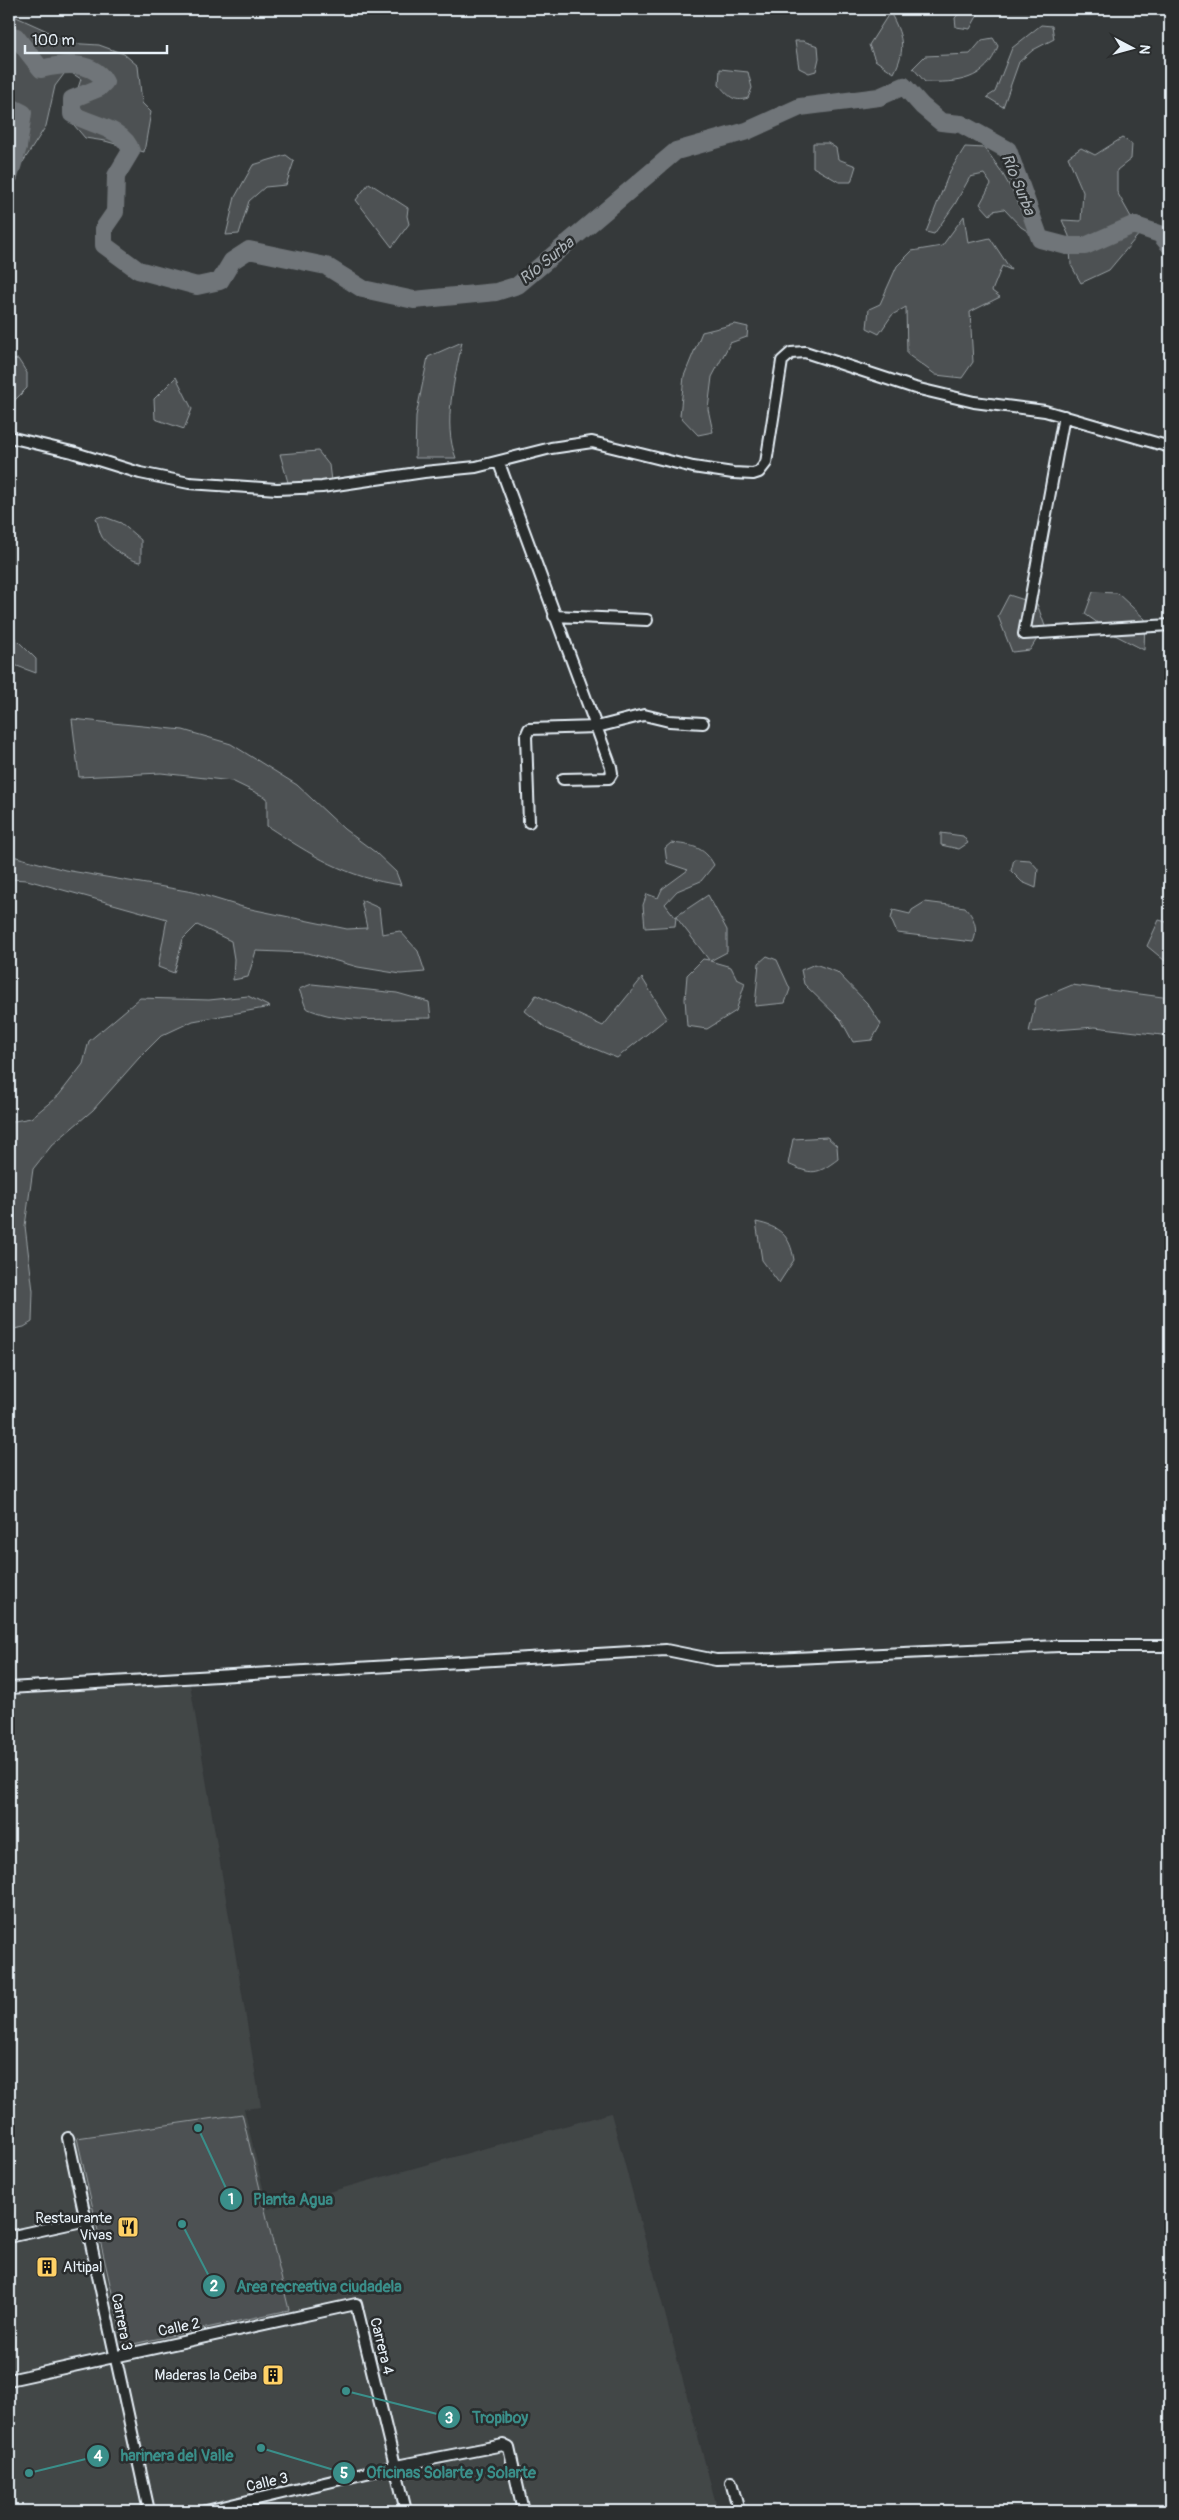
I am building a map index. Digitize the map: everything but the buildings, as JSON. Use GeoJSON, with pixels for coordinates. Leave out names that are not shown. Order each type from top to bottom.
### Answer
{"type":"FeatureCollection","features":[{"type":"Feature","properties":{"kind":"street"},"geometry":{"type":"LineString","coordinates":[[9,437],[79,454],[140,473],[189,483],[277,489],[332,486],[499,463],[551,448],[592,442],[716,471],[753,474],[759,472],[766,463],[782,361],[785,356],[797,352],[815,354],[885,379],[948,396],[1026,407],[1170,447]]}},
{"type":"Feature","properties":{"kind":"street"},"geometry":{"type":"LineString","coordinates":[[1064,416],[1024,634],[1170,625]]}},
{"type":"Feature","properties":{"kind":"street"},"geometry":{"type":"LineString","coordinates":[[499,463],[554,616],[597,727],[612,773],[609,778],[563,779]]}},
{"type":"Feature","properties":{"kind":"street"},"geometry":{"type":"LineString","coordinates":[[554,616],[647,620]]}},
{"type":"Feature","properties":{"kind":"street"},"geometry":{"type":"LineString","coordinates":[[529,822],[526,736],[529,729],[597,727],[644,715],[670,722],[703,723]]}},
{"type":"Feature","properties":{"kind":"street"},"geometry":{"type":"LineString","coordinates":[[9,1688],[666,1650],[716,1660],[773,1660],[1059,1646],[1170,1646]]}},
{"type":"Feature","properties":{"kind":"street","name":"Carrera 3"},"geometry":{"type":"LineString","coordinates":[[68,2138],[149,2511]]}},
{"type":"Feature","properties":{"kind":"street"},"geometry":{"type":"LineString","coordinates":[[9,2237],[87,2220]]}},
{"type":"Feature","properties":{"kind":"street","name":"Calle 2"},"geometry":{"type":"LineString","coordinates":[[9,2380],[356,2304]]}},
{"type":"Feature","properties":{"kind":"street","name":"Carrera 4"},"geometry":{"type":"LineString","coordinates":[[356,2304],[406,2511]]}},
{"type":"Feature","properties":{"kind":"street","name":"Calle 3"},"geometry":{"type":"LineString","coordinates":[[206,2511],[396,2466],[503,2445],[509,2448],[523,2511]]}},
{"type":"Feature","properties":{"kind":"street"},"geometry":{"type":"LineString","coordinates":[[731,2482],[739,2511]]}},
{"type":"Feature","properties":{"kind":"shaded area"},"geometry":{"type":"Polygon","coordinates":[[[963,9],[981,9],[970,29],[956,27],[955,18],[963,9]]]}},
{"type":"Feature","properties":{"kind":"shaded area"},"geometry":{"type":"Polygon","coordinates":[[[890,12],[898,28],[902,49],[894,73],[875,60],[869,45],[890,12]]]}},
{"type":"Feature","properties":{"kind":"shaded area"},"geometry":{"type":"Polygon","coordinates":[[[14,16],[45,30],[66,43],[99,45],[124,54],[138,66],[142,103],[151,112],[144,152],[105,141],[85,138],[68,118],[81,79],[67,70],[55,86],[46,126],[23,162],[10,173],[10,191],[15,204],[9,209],[9,130],[26,120],[9,106],[9,22],[14,16]]]}},
{"type":"Feature","properties":{"kind":"shaded area"},"geometry":{"type":"Polygon","coordinates":[[[1041,25],[1052,26],[1054,39],[1033,50],[1019,62],[1003,107],[987,97],[995,92],[1012,48],[1041,25]]]}},
{"type":"Feature","properties":{"kind":"shaded area"},"geometry":{"type":"Polygon","coordinates":[[[993,38],[998,46],[993,58],[986,67],[969,78],[948,82],[925,82],[913,68],[925,56],[970,54],[982,40],[993,38]]]}},
{"type":"Feature","properties":{"kind":"shaded area"},"geometry":{"type":"Polygon","coordinates":[[[795,41],[803,41],[818,46],[819,58],[816,71],[809,73],[799,68],[795,41]]]}},
{"type":"Feature","properties":{"kind":"shaded area"},"geometry":{"type":"Polygon","coordinates":[[[720,69],[748,72],[752,88],[748,98],[735,99],[725,92],[719,85],[720,69]]]}},
{"type":"Feature","properties":{"kind":"shaded area"},"geometry":{"type":"Polygon","coordinates":[[[1122,138],[1132,144],[1131,159],[1117,170],[1117,192],[1140,233],[1109,270],[1081,283],[1071,265],[1069,236],[1062,220],[1081,221],[1083,192],[1068,157],[1081,148],[1095,155],[1122,138]]]}},
{"type":"Feature","properties":{"kind":"shaded area"},"geometry":{"type":"Polygon","coordinates":[[[813,143],[828,143],[836,148],[838,159],[856,166],[851,182],[839,182],[813,167],[813,143]]]}},
{"type":"Feature","properties":{"kind":"shaded area"},"geometry":{"type":"Polygon","coordinates":[[[965,147],[985,148],[1001,171],[1035,231],[1032,234],[1021,227],[1004,209],[993,211],[990,215],[980,204],[991,184],[984,174],[970,177],[955,204],[934,234],[926,232],[950,171],[965,147]]]}},
{"type":"Feature","properties":{"kind":"shaded area"},"geometry":{"type":"Polygon","coordinates":[[[286,155],[294,161],[286,185],[265,187],[249,201],[239,234],[226,235],[235,197],[253,165],[286,155]]]}},
{"type":"Feature","properties":{"kind":"shaded area"},"geometry":{"type":"Polygon","coordinates":[[[369,183],[408,208],[409,224],[392,247],[356,200],[369,183]]]}},
{"type":"Feature","properties":{"kind":"shaded area"},"geometry":{"type":"Polygon","coordinates":[[[964,216],[968,243],[990,238],[1011,270],[1002,266],[992,291],[1000,297],[970,312],[973,362],[962,378],[936,375],[907,354],[906,307],[892,315],[879,334],[867,328],[869,309],[880,304],[897,266],[912,251],[942,246],[964,216]]]}},
{"type":"Feature","properties":{"kind":"shaded area"},"geometry":{"type":"Polygon","coordinates":[[[735,324],[748,327],[747,337],[730,343],[712,377],[708,409],[713,432],[698,435],[680,416],[684,376],[702,332],[735,324]]]}},
{"type":"Feature","properties":{"kind":"shaded area"},"geometry":{"type":"Polygon","coordinates":[[[462,342],[453,386],[450,416],[452,444],[456,458],[415,458],[416,416],[428,357],[462,342]]]}},
{"type":"Feature","properties":{"kind":"shaded area"},"geometry":{"type":"Polygon","coordinates":[[[18,359],[27,373],[27,388],[11,404],[9,401],[9,361],[18,359]]]}},
{"type":"Feature","properties":{"kind":"shaded area"},"geometry":{"type":"Polygon","coordinates":[[[176,377],[192,409],[184,429],[155,419],[154,399],[176,377]]]}},
{"type":"Feature","properties":{"kind":"shaded area"},"geometry":{"type":"Polygon","coordinates":[[[318,451],[329,465],[332,489],[309,495],[291,493],[280,454],[318,451]]]}},
{"type":"Feature","properties":{"kind":"shaded area"},"geometry":{"type":"Polygon","coordinates":[[[102,516],[121,523],[141,540],[141,562],[114,549],[105,541],[101,535],[96,518],[102,516]]]}},
{"type":"Feature","properties":{"kind":"shaded area"},"geometry":{"type":"Polygon","coordinates":[[[1093,592],[1117,593],[1145,619],[1144,650],[1115,635],[1085,614],[1093,592]]]}},
{"type":"Feature","properties":{"kind":"shaded area"},"geometry":{"type":"Polygon","coordinates":[[[1009,595],[1037,604],[1045,626],[1030,650],[1012,652],[998,616],[1009,595]]]}},
{"type":"Feature","properties":{"kind":"shaded area"},"geometry":{"type":"Polygon","coordinates":[[[9,632],[36,659],[36,673],[9,663],[9,632]]]}},
{"type":"Feature","properties":{"kind":"shaded area"},"geometry":{"type":"Polygon","coordinates":[[[72,719],[183,730],[231,744],[297,785],[344,829],[375,852],[396,872],[401,885],[363,877],[314,856],[267,826],[267,798],[232,781],[161,773],[79,777],[72,719]]]}},
{"type":"Feature","properties":{"kind":"shaded area"},"geometry":{"type":"Polygon","coordinates":[[[941,833],[963,836],[968,843],[959,849],[941,845],[941,833]]]}},
{"type":"Feature","properties":{"kind":"shaded area"},"geometry":{"type":"Polygon","coordinates":[[[671,843],[701,850],[714,865],[701,881],[677,891],[665,904],[675,917],[708,895],[727,930],[727,952],[710,961],[731,967],[737,979],[745,983],[736,1011],[707,1029],[687,1026],[685,999],[687,975],[703,959],[709,960],[676,917],[675,926],[645,928],[643,905],[647,894],[658,898],[662,889],[688,870],[667,863],[665,848],[671,843]]]}},
{"type":"Feature","properties":{"kind":"shaded area"},"geometry":{"type":"Polygon","coordinates":[[[9,855],[65,870],[193,892],[246,908],[347,929],[367,928],[361,900],[379,908],[382,934],[400,931],[418,951],[425,972],[401,974],[358,967],[308,953],[256,951],[248,977],[233,980],[234,959],[231,941],[197,925],[183,939],[174,973],[158,967],[167,919],[27,880],[9,879],[9,855]]]}},
{"type":"Feature","properties":{"kind":"shaded area"},"geometry":{"type":"Polygon","coordinates":[[[1014,859],[1030,860],[1038,869],[1036,888],[1022,882],[1011,871],[1014,859]]]}},
{"type":"Feature","properties":{"kind":"shaded area"},"geometry":{"type":"Polygon","coordinates":[[[925,902],[965,907],[975,923],[976,932],[973,942],[897,933],[891,919],[893,910],[910,914],[912,910],[925,902]]]}},
{"type":"Feature","properties":{"kind":"shaded area"},"geometry":{"type":"Polygon","coordinates":[[[1159,920],[1170,923],[1170,965],[1147,946],[1159,920]]]}},
{"type":"Feature","properties":{"kind":"shaded area"},"geometry":{"type":"Polygon","coordinates":[[[767,956],[777,960],[790,989],[785,1003],[755,1006],[759,963],[767,956]]]}},
{"type":"Feature","properties":{"kind":"shaded area"},"geometry":{"type":"Polygon","coordinates":[[[815,964],[837,972],[867,1003],[881,1024],[872,1040],[853,1042],[841,1020],[804,984],[801,970],[815,964]]]}},
{"type":"Feature","properties":{"kind":"shaded area"},"geometry":{"type":"Polygon","coordinates":[[[642,978],[667,1018],[617,1058],[547,1029],[525,1011],[536,995],[603,1026],[642,978]]]}},
{"type":"Feature","properties":{"kind":"shaded area"},"geometry":{"type":"Polygon","coordinates":[[[312,984],[397,993],[429,1002],[431,1018],[351,1019],[320,1013],[306,1008],[299,989],[312,984]]]}},
{"type":"Feature","properties":{"kind":"shaded area"},"geometry":{"type":"Polygon","coordinates":[[[1072,985],[1170,998],[1170,1036],[1095,1027],[1029,1032],[1036,1000],[1072,985]]]}},
{"type":"Feature","properties":{"kind":"shaded area"},"geometry":{"type":"Polygon","coordinates":[[[248,996],[270,1007],[193,1021],[161,1036],[93,1110],[52,1145],[33,1169],[25,1226],[33,1291],[32,1322],[24,1327],[9,1330],[9,1122],[31,1118],[59,1095],[83,1064],[89,1041],[140,998],[209,1000],[248,996]]]}},
{"type":"Feature","properties":{"kind":"shaded area"},"geometry":{"type":"Polygon","coordinates":[[[827,1137],[837,1146],[838,1159],[831,1164],[814,1172],[788,1164],[793,1139],[827,1137]]]}},
{"type":"Feature","properties":{"kind":"shaded area"},"geometry":{"type":"Polygon","coordinates":[[[756,1222],[778,1230],[787,1238],[790,1244],[794,1260],[779,1283],[762,1260],[756,1222]]]}},
{"type":"Feature","properties":{"kind":"shaded area"},"geometry":{"type":"Polygon","coordinates":[[[190,1684],[261,2107],[244,2109],[268,2209],[611,2113],[718,2511],[9,2511],[9,1695],[190,1684]]]}},
{"type":"Feature","properties":{"kind":"shaded area"},"geometry":{"type":"Polygon","coordinates":[[[242,2114],[289,2310],[124,2346],[77,2138],[242,2114]]]}},
{"type":"Feature","properties":{"kind":"waterway","name":"Río Surba"},"geometry":{"type":"LineString","coordinates":[[9,40],[16,37],[41,69],[76,65],[93,70],[100,75],[105,82],[99,88],[72,99],[72,114],[114,132],[127,143],[131,151],[116,176],[115,212],[104,228],[104,245],[138,270],[197,286],[220,281],[232,261],[249,250],[326,266],[363,289],[414,300],[496,292],[518,285],[676,151],[747,131],[800,107],[879,97],[904,86],[922,106],[941,122],[961,124],[1008,150],[1040,239],[1067,246],[1085,246],[1133,225],[1160,234],[1170,246]]}},
{"type":"Feature","properties":{"kind":"waterway","name":"Río Surba"},"geometry":{"type":"LineString","coordinates":[[9,106],[23,113],[18,147],[9,177]]}},
{"type":"Feature","properties":{"kind":"place","name":"Planta Agua"},"geometry":{"type":"Point","coordinates":[198,2128]}},
{"type":"Feature","properties":{"kind":"place","name":"Area recreativa ciudadela"},"geometry":{"type":"Point","coordinates":[182,2224]}},
{"type":"Feature","properties":{"kind":"place","name":"Restaurante Vivas"},"geometry":{"type":"Point","coordinates":[128,2227]}},
{"type":"Feature","properties":{"kind":"place","name":"Altipal"},"geometry":{"type":"Point","coordinates":[47,2267]}},
{"type":"Feature","properties":{"kind":"place","name":"Maderas la Ceiba"},"geometry":{"type":"Point","coordinates":[273,2375]}},
{"type":"Feature","properties":{"kind":"place","name":"Tropiboy"},"geometry":{"type":"Point","coordinates":[346,2391]}},
{"type":"Feature","properties":{"kind":"place","name":"Oficinas Solarte y Solarte"},"geometry":{"type":"Point","coordinates":[261,2448]}},
{"type":"Feature","properties":{"kind":"place","name":"harinera del Valle"},"geometry":{"type":"Point","coordinates":[29,2473]}}]}
